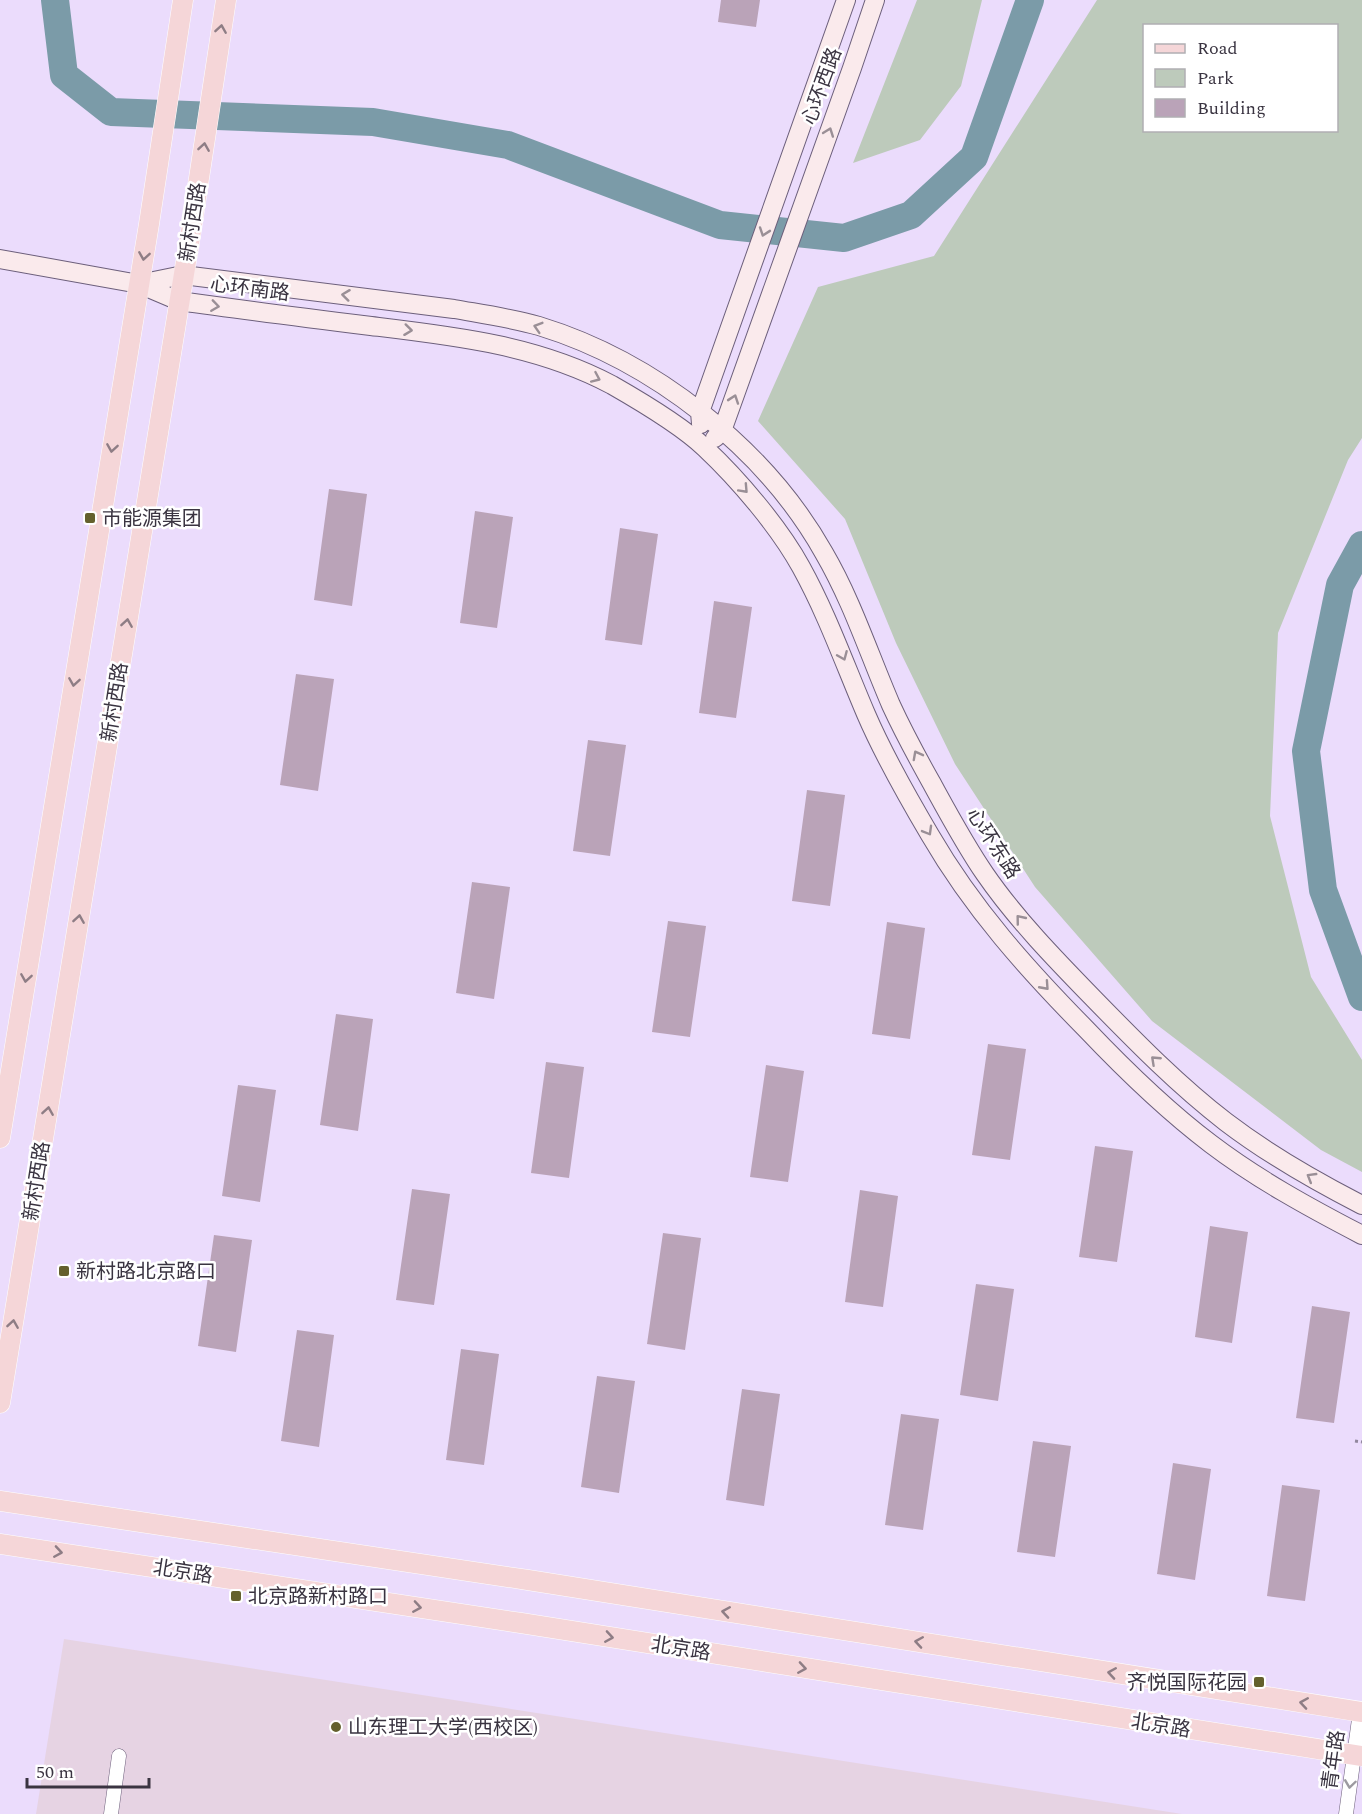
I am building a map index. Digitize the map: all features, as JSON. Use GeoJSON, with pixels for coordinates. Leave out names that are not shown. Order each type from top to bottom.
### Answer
{"type":"FeatureCollection","features":[{"type":"Feature","properties":{"kind":"main road"},"geometry":{"type":"LineString","coordinates":[[0,1138],[153,198],[183,0]]}},
{"type":"Feature","properties":{"kind":"main road","name":"新村西路"},"geometry":{"type":"LineString","coordinates":[[0,1403],[195,205],[226,0]]}},
{"type":"Feature","properties":{"kind":"main road","name":"心环西路"},"geometry":{"type":"LineString","coordinates":[[700,412],[846,0]]}},
{"type":"Feature","properties":{"kind":"main road","name":"心环西路"},"geometry":{"type":"LineString","coordinates":[[723,431],[875,0]]}},
{"type":"Feature","properties":{"kind":"main road"},"geometry":{"type":"LineString","coordinates":[[0,260],[139,284]]}},
{"type":"Feature","properties":{"kind":"main road","name":"心环南路"},"geometry":{"type":"LineString","coordinates":[[139,284],[183,275],[454,309],[538,326],[622,360],[666,386],[700,412]]}},
{"type":"Feature","properties":{"kind":"main road","name":"心环南路"},"geometry":{"type":"LineString","coordinates":[[139,284],[179,301],[450,336],[530,352],[610,384],[651,409],[704,447]]}},
{"type":"Feature","properties":{"kind":"main road"},"geometry":{"type":"LineString","coordinates":[[700,412],[704,447],[778,530],[801,566],[821,606],[868,719],[894,771],[963,890],[1001,939],[1118,1063],[1162,1104],[1211,1144],[1264,1180],[1362,1235]]}},
{"type":"Feature","properties":{"kind":"main road","name":"心环东路"},"geometry":{"type":"LineString","coordinates":[[700,412],[740,446],[771,480],[799,514],[824,552],[866,642],[892,708],[918,758],[953,822],[986,874],[1022,921],[1079,984],[1180,1084],[1227,1123],[1278,1157],[1362,1205]]}},
{"type":"Feature","properties":{"kind":"main road"},"geometry":{"type":"LineString","coordinates":[[704,447],[723,431]]}},
{"type":"Feature","properties":{"kind":"main road"},"geometry":{"type":"LineString","coordinates":[[0,1501],[516,1578],[1361,1712]]}},
{"type":"Feature","properties":{"kind":"main road","name":"北京路"},"geometry":{"type":"LineString","coordinates":[[0,1544],[533,1625],[1358,1756]]}},
{"type":"Feature","properties":{"kind":"street","name":"青年路"},"geometry":{"type":"LineString","coordinates":[[1346,1814],[1358,1756],[1361,1712]]}},
{"type":"Feature","properties":{"kind":"street"},"geometry":{"type":"LineString","coordinates":[[111,1814],[119,1756]]}},
{"type":"Feature","properties":{"kind":"path"},"geometry":{"type":"LineString","coordinates":[[1355,1441],[1362,1442]]}},
{"type":"Feature","properties":{"kind":"shaded area","name":"山东理工大学(西校区)"},"geometry":{"type":"Polygon","coordinates":[[[64,1639],[1182,1814],[36,1814],[64,1639]]]}},
{"type":"Feature","properties":{"kind":"green space"},"geometry":{"type":"Polygon","coordinates":[[[917,0],[982,0],[961,86],[920,140],[853,163],[917,0]]]}},
{"type":"Feature","properties":{"kind":"green space"},"geometry":{"type":"Polygon","coordinates":[[[1097,0],[1362,0],[1362,438],[1348,460],[1278,633],[1270,816],[1311,977],[1362,1060],[1362,1172],[1321,1150],[1152,1021],[1035,887],[955,764],[896,643],[845,519],[758,421],[818,287],[934,256],[1097,0]]]}},
{"type":"Feature","properties":{"kind":"building"},"geometry":{"type":"Polygon","coordinates":[[[721,0],[760,0],[756,27],[718,22],[721,0]]]}},
{"type":"Feature","properties":{"kind":"building"},"geometry":{"type":"Polygon","coordinates":[[[329,489],[367,494],[352,606],[314,600],[329,489]]]}},
{"type":"Feature","properties":{"kind":"building"},"geometry":{"type":"Polygon","coordinates":[[[475,511],[513,517],[497,628],[460,623],[475,511]]]}},
{"type":"Feature","properties":{"kind":"building"},"geometry":{"type":"Polygon","coordinates":[[[620,528],[658,534],[642,645],[605,640],[620,528]]]}},
{"type":"Feature","properties":{"kind":"building"},"geometry":{"type":"Polygon","coordinates":[[[714,601],[752,607],[736,718],[699,713],[714,601]]]}},
{"type":"Feature","properties":{"kind":"building"},"geometry":{"type":"Polygon","coordinates":[[[296,674],[334,679],[318,791],[280,785],[296,674]]]}},
{"type":"Feature","properties":{"kind":"building"},"geometry":{"type":"Polygon","coordinates":[[[588,740],[626,745],[610,856],[573,851],[588,740]]]}},
{"type":"Feature","properties":{"kind":"building"},"geometry":{"type":"Polygon","coordinates":[[[807,790],[845,795],[830,906],[792,901],[807,790]]]}},
{"type":"Feature","properties":{"kind":"building"},"geometry":{"type":"Polygon","coordinates":[[[472,882],[510,887],[494,999],[456,993],[472,882]]]}},
{"type":"Feature","properties":{"kind":"building"},"geometry":{"type":"Polygon","coordinates":[[[668,921],[706,926],[690,1037],[652,1032],[668,921]]]}},
{"type":"Feature","properties":{"kind":"building"},"geometry":{"type":"Polygon","coordinates":[[[887,922],[925,928],[910,1039],[872,1034],[887,922]]]}},
{"type":"Feature","properties":{"kind":"building"},"geometry":{"type":"Polygon","coordinates":[[[336,1014],[373,1019],[358,1131],[320,1125],[336,1014]]]}},
{"type":"Feature","properties":{"kind":"building"},"geometry":{"type":"Polygon","coordinates":[[[988,1044],[1026,1049],[1010,1160],[972,1155],[988,1044]]]}},
{"type":"Feature","properties":{"kind":"building"},"geometry":{"type":"Polygon","coordinates":[[[546,1062],[584,1067],[569,1178],[531,1173],[546,1062]]]}},
{"type":"Feature","properties":{"kind":"building"},"geometry":{"type":"Polygon","coordinates":[[[766,1065],[804,1071],[788,1182],[750,1177],[766,1065]]]}},
{"type":"Feature","properties":{"kind":"building"},"geometry":{"type":"Polygon","coordinates":[[[238,1085],[276,1090],[260,1202],[222,1196],[238,1085]]]}},
{"type":"Feature","properties":{"kind":"building"},"geometry":{"type":"Polygon","coordinates":[[[1095,1146],[1133,1151],[1117,1262],[1079,1257],[1095,1146]]]}},
{"type":"Feature","properties":{"kind":"building"},"geometry":{"type":"Polygon","coordinates":[[[412,1189],[450,1194],[434,1305],[396,1300],[412,1189]]]}},
{"type":"Feature","properties":{"kind":"building"},"geometry":{"type":"Polygon","coordinates":[[[860,1190],[898,1196],[883,1307],[845,1302],[860,1190]]]}},
{"type":"Feature","properties":{"kind":"building"},"geometry":{"type":"Polygon","coordinates":[[[1210,1226],[1248,1232],[1232,1343],[1195,1337],[1210,1226]]]}},
{"type":"Feature","properties":{"kind":"building"},"geometry":{"type":"Polygon","coordinates":[[[663,1233],[701,1238],[685,1350],[647,1344],[663,1233]]]}},
{"type":"Feature","properties":{"kind":"building"},"geometry":{"type":"Polygon","coordinates":[[[214,1235],[252,1240],[236,1352],[198,1346],[214,1235]]]}},
{"type":"Feature","properties":{"kind":"building"},"geometry":{"type":"Polygon","coordinates":[[[976,1284],[1014,1289],[998,1401],[960,1395],[976,1284]]]}},
{"type":"Feature","properties":{"kind":"building"},"geometry":{"type":"Polygon","coordinates":[[[1312,1306],[1350,1312],[1334,1423],[1296,1418],[1312,1306]]]}},
{"type":"Feature","properties":{"kind":"building"},"geometry":{"type":"Polygon","coordinates":[[[297,1330],[334,1335],[319,1447],[281,1441],[297,1330]]]}},
{"type":"Feature","properties":{"kind":"building"},"geometry":{"type":"Polygon","coordinates":[[[461,1349],[499,1354],[484,1465],[446,1460],[461,1349]]]}},
{"type":"Feature","properties":{"kind":"building"},"geometry":{"type":"Polygon","coordinates":[[[597,1376],[635,1381],[619,1493],[581,1487],[597,1376]]]}},
{"type":"Feature","properties":{"kind":"building"},"geometry":{"type":"Polygon","coordinates":[[[742,1389],[780,1394],[764,1506],[726,1500],[742,1389]]]}},
{"type":"Feature","properties":{"kind":"building"},"geometry":{"type":"Polygon","coordinates":[[[901,1414],[939,1419],[923,1530],[885,1525],[901,1414]]]}},
{"type":"Feature","properties":{"kind":"building"},"geometry":{"type":"Polygon","coordinates":[[[1033,1441],[1071,1446],[1055,1557],[1017,1552],[1033,1441]]]}},
{"type":"Feature","properties":{"kind":"building"},"geometry":{"type":"Polygon","coordinates":[[[1173,1463],[1211,1469],[1195,1580],[1157,1574],[1173,1463]]]}},
{"type":"Feature","properties":{"kind":"building"},"geometry":{"type":"Polygon","coordinates":[[[1282,1485],[1320,1490],[1305,1601],[1267,1596],[1282,1485]]]}},
{"type":"Feature","properties":{"kind":"waterway"},"geometry":{"type":"LineString","coordinates":[[55,0],[64,75],[111,112],[373,122],[508,145],[720,225],[844,238],[911,215],[974,157],[1030,0]]}},
{"type":"Feature","properties":{"kind":"waterway"},"geometry":{"type":"LineString","coordinates":[[1362,545],[1340,585],[1306,751],[1323,890],[1362,997]]}},
{"type":"Feature","properties":{"kind":"place","name":"市能源集团"},"geometry":{"type":"Point","coordinates":[90,518]}},
{"type":"Feature","properties":{"kind":"place","name":"新村路北京路口"},"geometry":{"type":"Point","coordinates":[64,1271]}},
{"type":"Feature","properties":{"kind":"place","name":"北京路新村路口"},"geometry":{"type":"Point","coordinates":[236,1596]}},
{"type":"Feature","properties":{"kind":"place","name":"齐悦国际花园"},"geometry":{"type":"Point","coordinates":[1259,1682]}},
{"type":"Feature","properties":{"kind":"place","name":"山东理工大学(西校区)"},"geometry":{"type":"Point","coordinates":[336,1727]}}]}
